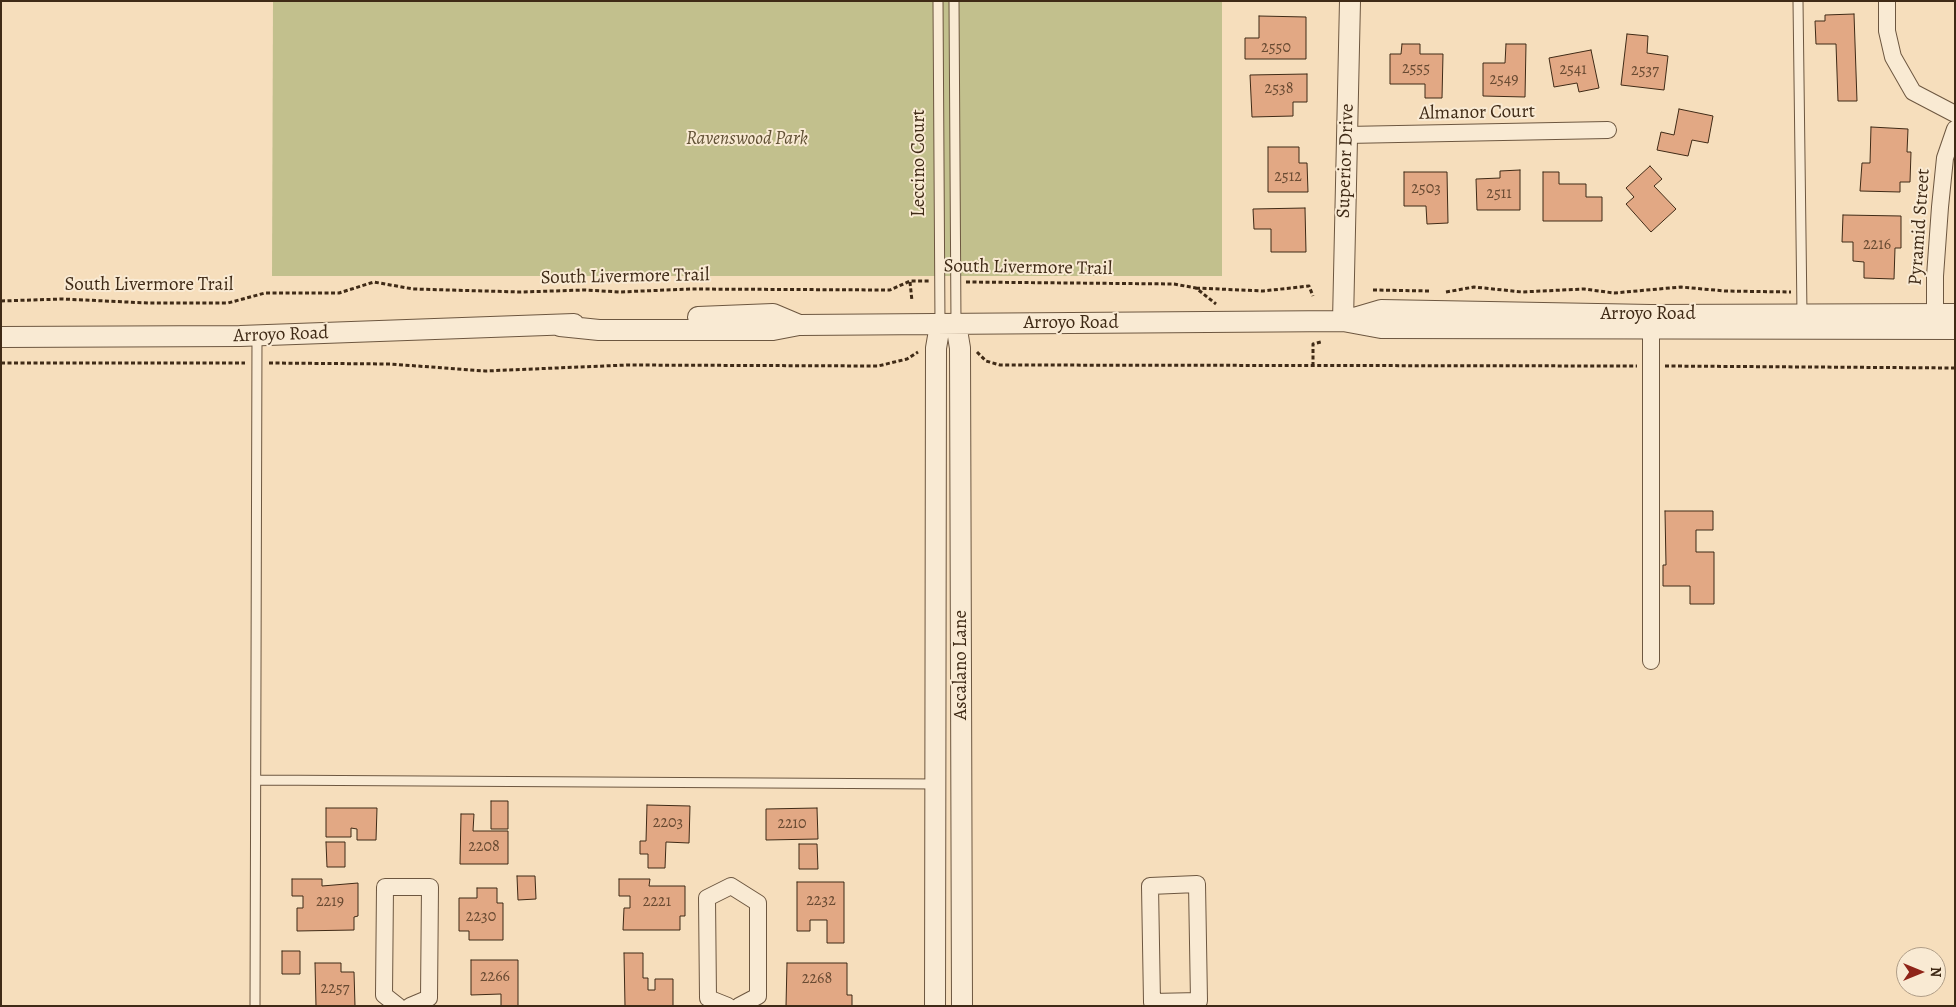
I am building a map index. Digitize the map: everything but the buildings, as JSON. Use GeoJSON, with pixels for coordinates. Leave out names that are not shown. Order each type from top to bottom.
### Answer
{"type":"FeatureCollection","features":[{"type":"Feature","properties":{"kind":"street","name":"Superior Drive"},"geometry":{"type":"LineString","coordinates":[[1342,321],[1350,1]]}},
{"type":"Feature","properties":{"kind":"street"},"geometry":{"type":"LineString","coordinates":[[1887,1],[1887,31],[1893,57],[1913,92],[1955,114]]}},
{"type":"Feature","properties":{"kind":"street","name":"Pyramid Street"},"geometry":{"type":"LineString","coordinates":[[1945,321],[1940,206],[1946,158],[1955,129]]}},
{"type":"Feature","properties":{"kind":"street","name":"Almanor Court"},"geometry":{"type":"LineString","coordinates":[[1346,135],[1608,130]]}},
{"type":"Feature","properties":{"kind":"street","name":"Arroyo Road"},"geometry":{"type":"LineString","coordinates":[[1,337],[257,336],[560,326],[599,330],[773,330],[799,325],[1342,321],[1381,310],[1651,322],[1945,321]]}},
{"type":"Feature","properties":{"kind":"street"},"geometry":{"type":"LineString","coordinates":[[1651,322],[1651,661]]}},
{"type":"Feature","properties":{"kind":"street","name":"Ascalano Lane"},"geometry":{"type":"LineString","coordinates":[[935,1006],[936,348],[948,325]]}},
{"type":"Feature","properties":{"kind":"street","name":"Ascalano Lane"},"geometry":{"type":"LineString","coordinates":[[948,325],[960,348],[962,1006]]}},
{"type":"Feature","properties":{"kind":"street"},"geometry":{"type":"LineString","coordinates":[[1197,884],[1199,1001],[1152,1004],[1150,886],[1197,884]]}},
{"type":"Feature","properties":{"kind":"street"},"geometry":{"type":"LineString","coordinates":[[728,1006],[708,998],[708,898],[731,886],[758,903],[758,996],[739,1006]]}},
{"type":"Feature","properties":{"kind":"street"},"geometry":{"type":"LineString","coordinates":[[398,1006],[384,995],[385,887],[430,887],[429,998],[410,1006]]}},
{"type":"Feature","properties":{"kind":"lane","name":"Leccino Court"},"geometry":{"type":"LineString","coordinates":[[938,1],[939,281],[948,325]]}},
{"type":"Feature","properties":{"kind":"lane","name":"Leccino Court"},"geometry":{"type":"LineString","coordinates":[[948,325],[955,281],[954,1]]}},
{"type":"Feature","properties":{"kind":"lane"},"geometry":{"type":"LineString","coordinates":[[1798,1],[1802,322]]}},
{"type":"Feature","properties":{"kind":"lane"},"geometry":{"type":"LineString","coordinates":[[255,1006],[257,336]]}},
{"type":"Feature","properties":{"kind":"lane"},"geometry":{"type":"LineString","coordinates":[[256,780],[935,784]]}},
{"type":"Feature","properties":{"kind":"path","name":"South Livermore Trail"},"geometry":{"type":"LineString","coordinates":[[1,301],[63,299],[148,303],[228,303],[265,293],[340,293],[374,282],[414,289],[521,292],[585,290],[619,292],[691,289],[890,290],[910,281],[939,281]]}},
{"type":"Feature","properties":{"kind":"path"},"geometry":{"type":"LineString","coordinates":[[910,281],[912,301]]}},
{"type":"Feature","properties":{"kind":"path","name":"South Livermore Trail"},"geometry":{"type":"LineString","coordinates":[[955,281],[1174,284],[1196,288],[1239,322]]}},
{"type":"Feature","properties":{"kind":"path"},"geometry":{"type":"LineString","coordinates":[[1196,288],[1263,291],[1309,286],[1313,296]]}},
{"type":"Feature","properties":{"kind":"path"},"geometry":{"type":"LineString","coordinates":[[1373,290],[1445,292],[1474,287],[1522,292],[1584,289],[1614,293],[1681,287],[1725,291],[1802,292]]}},
{"type":"Feature","properties":{"kind":"path"},"geometry":{"type":"LineString","coordinates":[[1313,366],[1313,344],[1322,342]]}},
{"type":"Feature","properties":{"kind":"path"},"geometry":{"type":"LineString","coordinates":[[974,349],[986,361],[1000,365],[1955,368]]}},
{"type":"Feature","properties":{"kind":"path"},"geometry":{"type":"LineString","coordinates":[[1,363],[390,364],[485,371],[627,365],[878,366],[907,359],[918,352]]}},
{"type":"Feature","properties":{"kind":"green space","name":"Ravenswood Park"},"geometry":{"type":"Polygon","coordinates":[[[273,1],[1222,1],[1222,276],[272,276],[273,1]]]}}]}
